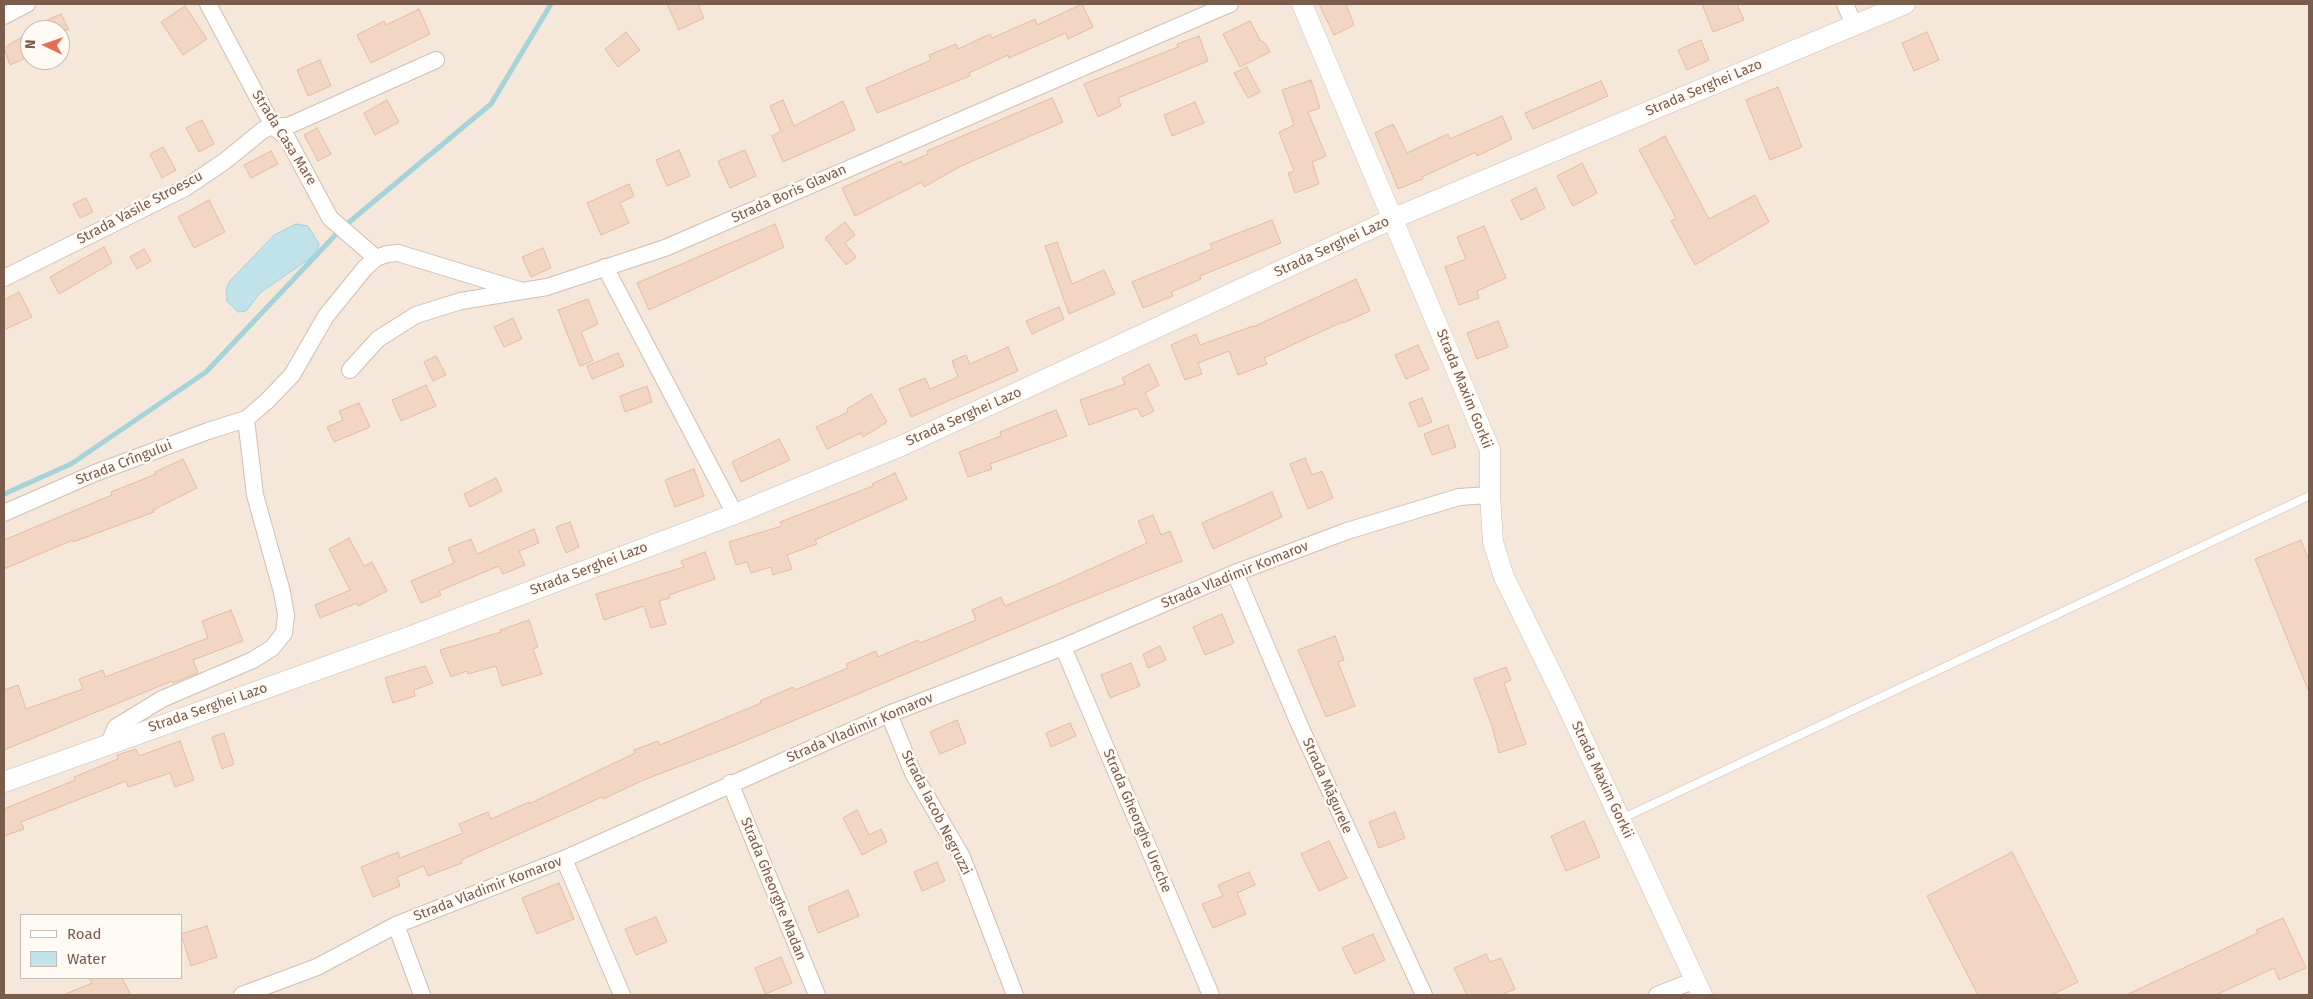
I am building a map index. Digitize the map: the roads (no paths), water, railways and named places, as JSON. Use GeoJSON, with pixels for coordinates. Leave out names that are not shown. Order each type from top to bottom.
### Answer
{"type":"FeatureCollection","features":[{"type":"Feature","properties":{"kind":"street"},"geometry":{"type":"LineString","coordinates":[[4,16],[26,4]]}},
{"type":"Feature","properties":{"kind":"street","name":"Strada Casa Mare"},"geometry":{"type":"LineString","coordinates":[[208,4],[273,126],[287,138],[330,218],[376,258]]}},
{"type":"Feature","properties":{"kind":"street","name":"Strada Boris Glavan"},"geometry":{"type":"LineString","coordinates":[[350,370],[378,340],[416,315],[461,301],[547,288],[665,248],[1230,4]]}},
{"type":"Feature","properties":{"kind":"street","name":"Strada Maxim Gorkii"},"geometry":{"type":"LineString","coordinates":[[1302,4],[1490,450],[1493,542],[1504,577],[1620,819],[1698,988]]}},
{"type":"Feature","properties":{"kind":"street"},"geometry":{"type":"LineString","coordinates":[[1846,4],[1854,25]]}},
{"type":"Feature","properties":{"kind":"street","name":"Strada Serghei Lazo"},"geometry":{"type":"LineString","coordinates":[[4,782],[109,742],[409,637],[735,514],[901,446],[1392,219],[1905,4]]}},
{"type":"Feature","properties":{"kind":"street","name":"Strada Vasile Stroescu"},"geometry":{"type":"LineString","coordinates":[[4,278],[184,188],[226,161],[263,130],[273,126],[288,126],[436,60]]}},
{"type":"Feature","properties":{"kind":"street"},"geometry":{"type":"LineString","coordinates":[[109,742],[116,727],[162,699],[252,660],[272,648],[284,634],[286,615],[282,592],[255,495],[246,419],[267,401],[292,375],[326,316],[365,268],[376,258],[398,253],[522,291]]}},
{"type":"Feature","properties":{"kind":"street"},"geometry":{"type":"LineString","coordinates":[[605,267],[735,514]]}},
{"type":"Feature","properties":{"kind":"street","name":"Strada Crîngului"},"geometry":{"type":"LineString","coordinates":[[4,513],[95,473],[208,430],[246,419]]}},
{"type":"Feature","properties":{"kind":"street","name":"Strada Vladimir Komarov"},"geometry":{"type":"LineString","coordinates":[[242,995],[318,967],[396,925],[564,859],[889,714],[1063,647],[1235,573],[1347,531],[1459,497],[1490,495]]}},
{"type":"Feature","properties":{"kind":"street","name":"Strada Măgurele"},"geometry":{"type":"LineString","coordinates":[[1235,573],[1308,744],[1424,995]]}},
{"type":"Feature","properties":{"kind":"street","name":"Strada Gheorghe Ureche"},"geometry":{"type":"LineString","coordinates":[[1063,647],[1211,995]]}},
{"type":"Feature","properties":{"kind":"street","name":"Strada Iacob Negruzzi"},"geometry":{"type":"LineString","coordinates":[[889,714],[913,773],[962,857],[1015,995]]}},
{"type":"Feature","properties":{"kind":"street","name":"Strada Gheorghe Madan"},"geometry":{"type":"LineString","coordinates":[[730,784],[817,995]]}},
{"type":"Feature","properties":{"kind":"street"},"geometry":{"type":"LineString","coordinates":[[564,859],[622,995]]}},
{"type":"Feature","properties":{"kind":"street"},"geometry":{"type":"LineString","coordinates":[[396,925],[422,995]]}},
{"type":"Feature","properties":{"kind":"street"},"geometry":{"type":"LineString","coordinates":[[1657,995],[1698,988]]}},
{"type":"Feature","properties":{"kind":"lane"},"geometry":{"type":"LineString","coordinates":[[1620,819],[2309,496]]}},
{"type":"Feature","properties":{"kind":"water"},"geometry":{"type":"Polygon","coordinates":[[[296,224],[308,226],[319,244],[316,254],[260,293],[246,311],[238,312],[227,301],[226,290],[229,282],[274,235],[296,224]]]}},
{"type":"Feature","properties":{"kind":"waterway"},"geometry":{"type":"LineString","coordinates":[[4,494],[71,464],[206,372],[342,228],[491,104],[551,4]]}}]}
